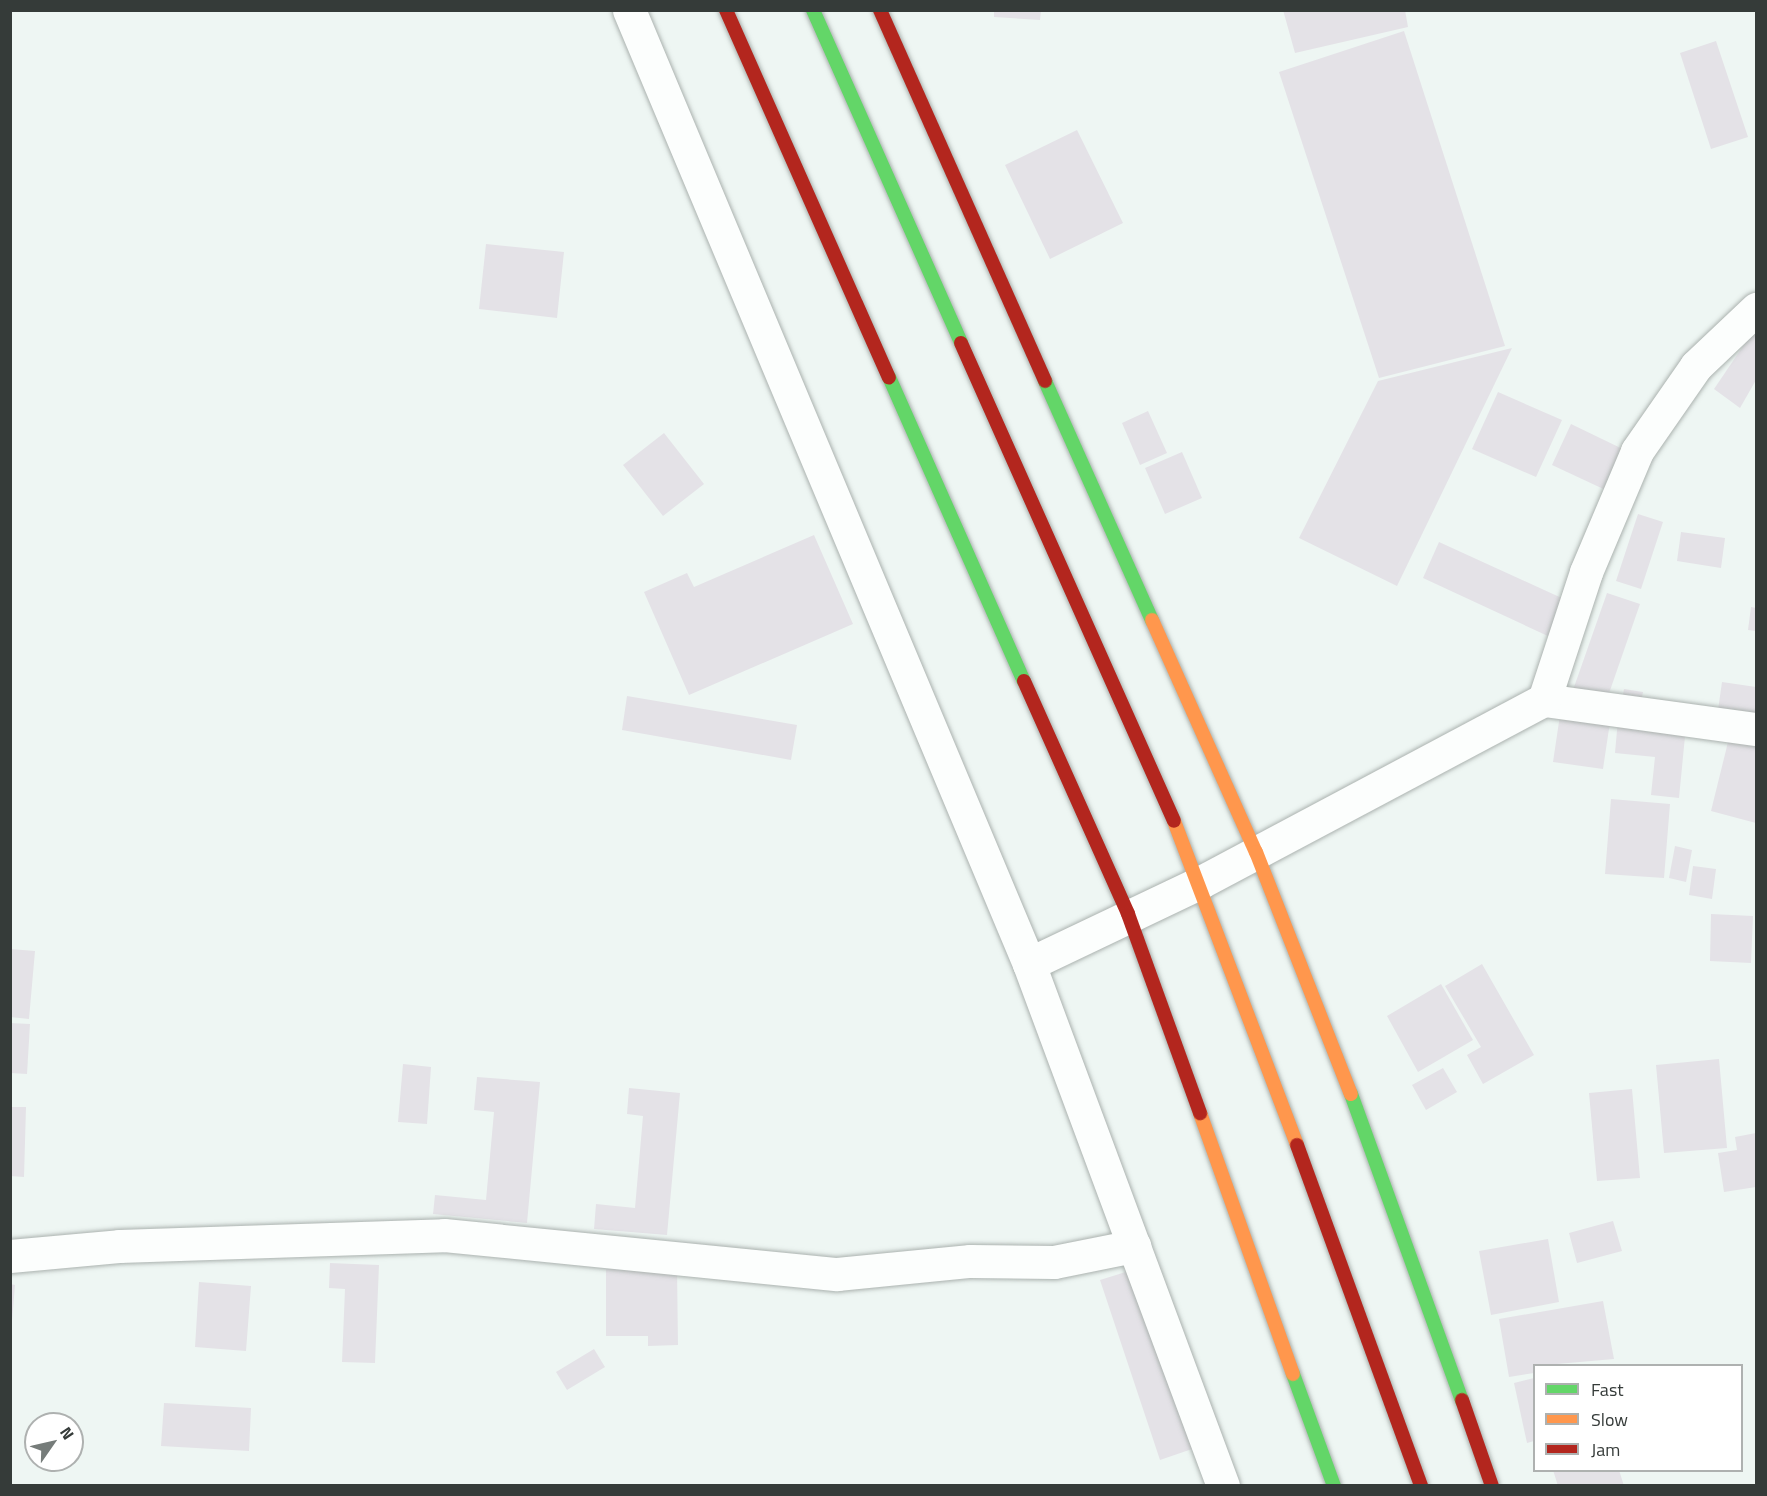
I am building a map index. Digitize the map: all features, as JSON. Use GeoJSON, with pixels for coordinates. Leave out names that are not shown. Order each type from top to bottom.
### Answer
{"type":"FeatureCollection","features":[{"type":"Feature","properties":{"kind":"main road"},"geometry":{"type":"LineString","coordinates":[[726,10],[1128,914],[1334,1485]]}},
{"type":"Feature","properties":{"kind":"main road"},"geometry":{"type":"LineString","coordinates":[[813,10],[1201,882],[1421,1485]]}},
{"type":"Feature","properties":{"kind":"main road"},"geometry":{"type":"LineString","coordinates":[[880,10],[1256,852],[1375,1155],[1492,1485]]}},
{"type":"Feature","properties":{"kind":"street"},"geometry":{"type":"LineString","coordinates":[[629,10],[1029,964],[1223,1485]]}},
{"type":"Feature","properties":{"kind":"street"},"geometry":{"type":"LineString","coordinates":[[1544,700],[1586,572],[1637,451],[1696,366],[1756,309]]}},
{"type":"Feature","properties":{"kind":"street"},"geometry":{"type":"LineString","coordinates":[[1029,964],[1128,914],[1201,882],[1544,700],[1756,729]]}},
{"type":"Feature","properties":{"kind":"street"},"geometry":{"type":"LineString","coordinates":[[10,1257],[119,1246],[444,1235],[837,1274],[970,1261],[1054,1262],[1134,1246]]}},
{"type":"Feature","properties":{"kind":"building"},"geometry":{"type":"Polygon","coordinates":[[[994,10],[1041,10],[1040,20],[994,17],[994,10]]]}},
{"type":"Feature","properties":{"kind":"building"},"geometry":{"type":"Polygon","coordinates":[[[1283,10],[1405,10],[1408,27],[1295,53],[1283,10]]]}},
{"type":"Feature","properties":{"kind":"building"},"geometry":{"type":"Polygon","coordinates":[[[1404,31],[1505,346],[1379,378],[1279,72],[1404,31]]]}},
{"type":"Feature","properties":{"kind":"building"},"geometry":{"type":"Polygon","coordinates":[[[1716,41],[1748,137],[1711,149],[1680,53],[1716,41]]]}},
{"type":"Feature","properties":{"kind":"building"},"geometry":{"type":"Polygon","coordinates":[[[1077,130],[1123,223],[1050,259],[1005,165],[1077,130]]]}},
{"type":"Feature","properties":{"kind":"building"},"geometry":{"type":"Polygon","coordinates":[[[486,244],[564,252],[557,318],[479,309],[486,244]]]}},
{"type":"Feature","properties":{"kind":"building"},"geometry":{"type":"Polygon","coordinates":[[[1756,327],[1756,380],[1740,408],[1714,389],[1756,327]]]}},
{"type":"Feature","properties":{"kind":"building"},"geometry":{"type":"Polygon","coordinates":[[[1512,348],[1397,586],[1299,538],[1378,381],[1512,348]]]}},
{"type":"Feature","properties":{"kind":"building"},"geometry":{"type":"Polygon","coordinates":[[[1498,392],[1562,420],[1536,477],[1472,449],[1498,392]]]}},
{"type":"Feature","properties":{"kind":"building"},"geometry":{"type":"Polygon","coordinates":[[[1148,411],[1167,453],[1140,465],[1122,423],[1148,411]]]}},
{"type":"Feature","properties":{"kind":"building"},"geometry":{"type":"Polygon","coordinates":[[[1571,424],[1631,453],[1612,493],[1552,465],[1571,424]]]}},
{"type":"Feature","properties":{"kind":"building"},"geometry":{"type":"Polygon","coordinates":[[[664,433],[704,484],[663,516],[623,465],[664,433]]]}},
{"type":"Feature","properties":{"kind":"building"},"geometry":{"type":"Polygon","coordinates":[[[1182,452],[1202,498],[1165,514],[1145,468],[1182,452]]]}},
{"type":"Feature","properties":{"kind":"building"},"geometry":{"type":"Polygon","coordinates":[[[1638,514],[1663,522],[1641,589],[1616,581],[1638,514]]]}},
{"type":"Feature","properties":{"kind":"building"},"geometry":{"type":"Polygon","coordinates":[[[1681,532],[1725,538],[1721,568],[1677,561],[1681,532]]]}},
{"type":"Feature","properties":{"kind":"building"},"geometry":{"type":"Polygon","coordinates":[[[814,535],[853,624],[689,695],[644,592],[687,573],[694,587],[814,535]]]}},
{"type":"Feature","properties":{"kind":"building"},"geometry":{"type":"Polygon","coordinates":[[[1439,542],[1566,600],[1550,637],[1423,578],[1439,542]]]}},
{"type":"Feature","properties":{"kind":"building"},"geometry":{"type":"Polygon","coordinates":[[[1607,593],[1640,604],[1606,702],[1573,690],[1607,593]]]}},
{"type":"Feature","properties":{"kind":"building"},"geometry":{"type":"Polygon","coordinates":[[[1751,607],[1756,608],[1756,631],[1748,630],[1751,607]]]}},
{"type":"Feature","properties":{"kind":"building"},"geometry":{"type":"Polygon","coordinates":[[[1722,682],[1756,687],[1756,722],[1717,717],[1722,682]]]}},
{"type":"Feature","properties":{"kind":"building"},"geometry":{"type":"Polygon","coordinates":[[[1624,689],[1643,692],[1641,703],[1622,700],[1624,689]]]}},
{"type":"Feature","properties":{"kind":"building"},"geometry":{"type":"Polygon","coordinates":[[[627,696],[797,725],[791,760],[622,730],[627,696]]]}},
{"type":"Feature","properties":{"kind":"building"},"geometry":{"type":"Polygon","coordinates":[[[1560,715],[1610,722],[1603,769],[1553,762],[1560,715]]]}},
{"type":"Feature","properties":{"kind":"building"},"geometry":{"type":"Polygon","coordinates":[[[1618,719],[1686,726],[1679,798],[1651,795],[1655,757],[1615,753],[1618,719]]]}},
{"type":"Feature","properties":{"kind":"building"},"geometry":{"type":"Polygon","coordinates":[[[1729,738],[1756,745],[1756,823],[1711,811],[1729,738]]]}},
{"type":"Feature","properties":{"kind":"building"},"geometry":{"type":"Polygon","coordinates":[[[1611,799],[1670,804],[1664,878],[1605,874],[1611,799]]]}},
{"type":"Feature","properties":{"kind":"building"},"geometry":{"type":"Polygon","coordinates":[[[1675,846],[1692,850],[1686,882],[1669,878],[1675,846]]]}},
{"type":"Feature","properties":{"kind":"building"},"geometry":{"type":"Polygon","coordinates":[[[1693,866],[1716,869],[1712,899],[1689,895],[1693,866]]]}},
{"type":"Feature","properties":{"kind":"building"},"geometry":{"type":"Polygon","coordinates":[[[1711,914],[1753,916],[1751,963],[1710,961],[1711,914]]]}},
{"type":"Feature","properties":{"kind":"building"},"geometry":{"type":"Polygon","coordinates":[[[10,949],[35,951],[29,1019],[10,1017],[10,949]]]}},
{"type":"Feature","properties":{"kind":"building"},"geometry":{"type":"Polygon","coordinates":[[[1482,964],[1534,1055],[1483,1084],[1467,1055],[1481,1047],[1445,986],[1482,964]]]}},
{"type":"Feature","properties":{"kind":"building"},"geometry":{"type":"Polygon","coordinates":[[[1441,984],[1473,1040],[1418,1072],[1387,1016],[1441,984]]]}},
{"type":"Feature","properties":{"kind":"building"},"geometry":{"type":"Polygon","coordinates":[[[10,1023],[30,1024],[27,1074],[10,1073],[10,1023]]]}},
{"type":"Feature","properties":{"kind":"building"},"geometry":{"type":"Polygon","coordinates":[[[1719,1059],[1727,1148],[1664,1153],[1656,1065],[1719,1059]]]}},
{"type":"Feature","properties":{"kind":"building"},"geometry":{"type":"Polygon","coordinates":[[[403,1064],[431,1067],[427,1124],[398,1122],[403,1064]]]}},
{"type":"Feature","properties":{"kind":"building"},"geometry":{"type":"Polygon","coordinates":[[[1443,1068],[1457,1092],[1426,1110],[1412,1085],[1443,1068]]]}},
{"type":"Feature","properties":{"kind":"building"},"geometry":{"type":"Polygon","coordinates":[[[477,1077],[540,1082],[527,1223],[433,1214],[435,1195],[486,1200],[494,1112],[474,1110],[477,1077]]]}},
{"type":"Feature","properties":{"kind":"building"},"geometry":{"type":"Polygon","coordinates":[[[629,1088],[680,1093],[667,1235],[594,1229],[596,1204],[635,1208],[643,1116],[627,1114],[629,1088]]]}},
{"type":"Feature","properties":{"kind":"building"},"geometry":{"type":"Polygon","coordinates":[[[1632,1089],[1640,1178],[1597,1181],[1589,1093],[1632,1089]]]}},
{"type":"Feature","properties":{"kind":"building"},"geometry":{"type":"Polygon","coordinates":[[[10,1107],[26,1107],[24,1177],[10,1176],[10,1107]]]}},
{"type":"Feature","properties":{"kind":"building"},"geometry":{"type":"Polygon","coordinates":[[[1756,1133],[1756,1187],[1724,1192],[1718,1153],[1737,1150],[1735,1137],[1756,1133]]]}},
{"type":"Feature","properties":{"kind":"building"},"geometry":{"type":"Polygon","coordinates":[[[1613,1221],[1622,1251],[1577,1263],[1569,1233],[1613,1221]]]}},
{"type":"Feature","properties":{"kind":"building"},"geometry":{"type":"Polygon","coordinates":[[[1548,1239],[1559,1302],[1491,1315],[1479,1251],[1548,1239]]]}},
{"type":"Feature","properties":{"kind":"building"},"geometry":{"type":"Polygon","coordinates":[[[330,1263],[379,1265],[375,1363],[342,1362],[345,1289],[329,1288],[330,1263]]]}},
{"type":"Feature","properties":{"kind":"building"},"geometry":{"type":"Polygon","coordinates":[[[677,1268],[678,1345],[648,1346],[648,1336],[606,1336],[606,1269],[677,1268]]]}},
{"type":"Feature","properties":{"kind":"building"},"geometry":{"type":"Polygon","coordinates":[[[1132,1270],[1192,1449],[1160,1460],[1100,1280],[1132,1270]]]}},
{"type":"Feature","properties":{"kind":"building"},"geometry":{"type":"Polygon","coordinates":[[[199,1282],[251,1286],[246,1351],[195,1347],[199,1282]]]}},
{"type":"Feature","properties":{"kind":"building"},"geometry":{"type":"Polygon","coordinates":[[[10,1284],[15,1285],[12,1321],[10,1320],[10,1284]]]}},
{"type":"Feature","properties":{"kind":"building"},"geometry":{"type":"Polygon","coordinates":[[[1603,1301],[1614,1359],[1533,1364],[1533,1373],[1509,1377],[1499,1319],[1603,1301]]]}},
{"type":"Feature","properties":{"kind":"building"},"geometry":{"type":"Polygon","coordinates":[[[594,1349],[605,1367],[567,1390],[556,1372],[594,1349]]]}},
{"type":"Feature","properties":{"kind":"building"},"geometry":{"type":"Polygon","coordinates":[[[1533,1378],[1533,1441],[1527,1443],[1514,1383],[1533,1378]]]}},
{"type":"Feature","properties":{"kind":"building"},"geometry":{"type":"Polygon","coordinates":[[[164,1403],[251,1408],[249,1451],[161,1446],[164,1403]]]}},
{"type":"Feature","properties":{"kind":"building"},"geometry":{"type":"Polygon","coordinates":[[[1554,1472],[1620,1472],[1624,1486],[1558,1486],[1554,1472]]]}},
{"type":"Feature","properties":{"kind":"traffic: fast"},"geometry":{"type":"LineString","coordinates":[[813,10],[961,343]]}},
{"type":"Feature","properties":{"kind":"traffic: fast"},"geometry":{"type":"LineString","coordinates":[[889,377],[1024,681]]}},
{"type":"Feature","properties":{"kind":"traffic: fast"},"geometry":{"type":"LineString","coordinates":[[1045,381],[1152,620]]}},
{"type":"Feature","properties":{"kind":"traffic: fast"},"geometry":{"type":"LineString","coordinates":[[1351,1094],[1462,1400]]}},
{"type":"Feature","properties":{"kind":"traffic: fast"},"geometry":{"type":"LineString","coordinates":[[1293,1374],[1334,1486]]}},
{"type":"Feature","properties":{"kind":"traffic: slow"},"geometry":{"type":"LineString","coordinates":[[1152,620],[1256,852],[1351,1094]]}},
{"type":"Feature","properties":{"kind":"traffic: slow"},"geometry":{"type":"LineString","coordinates":[[1174,821],[1297,1145]]}},
{"type":"Feature","properties":{"kind":"traffic: slow"},"geometry":{"type":"LineString","coordinates":[[1200,1113],[1293,1374]]}},
{"type":"Feature","properties":{"kind":"traffic: jam"},"geometry":{"type":"LineString","coordinates":[[726,10],[889,377]]}},
{"type":"Feature","properties":{"kind":"traffic: jam"},"geometry":{"type":"LineString","coordinates":[[880,10],[1045,381]]}},
{"type":"Feature","properties":{"kind":"traffic: jam"},"geometry":{"type":"LineString","coordinates":[[961,343],[1174,821]]}},
{"type":"Feature","properties":{"kind":"traffic: jam"},"geometry":{"type":"LineString","coordinates":[[1024,681],[1128,914],[1200,1113]]}},
{"type":"Feature","properties":{"kind":"traffic: jam"},"geometry":{"type":"LineString","coordinates":[[1297,1145],[1421,1486]]}},
{"type":"Feature","properties":{"kind":"traffic: jam"},"geometry":{"type":"LineString","coordinates":[[1462,1400],[1492,1486]]}}]}
